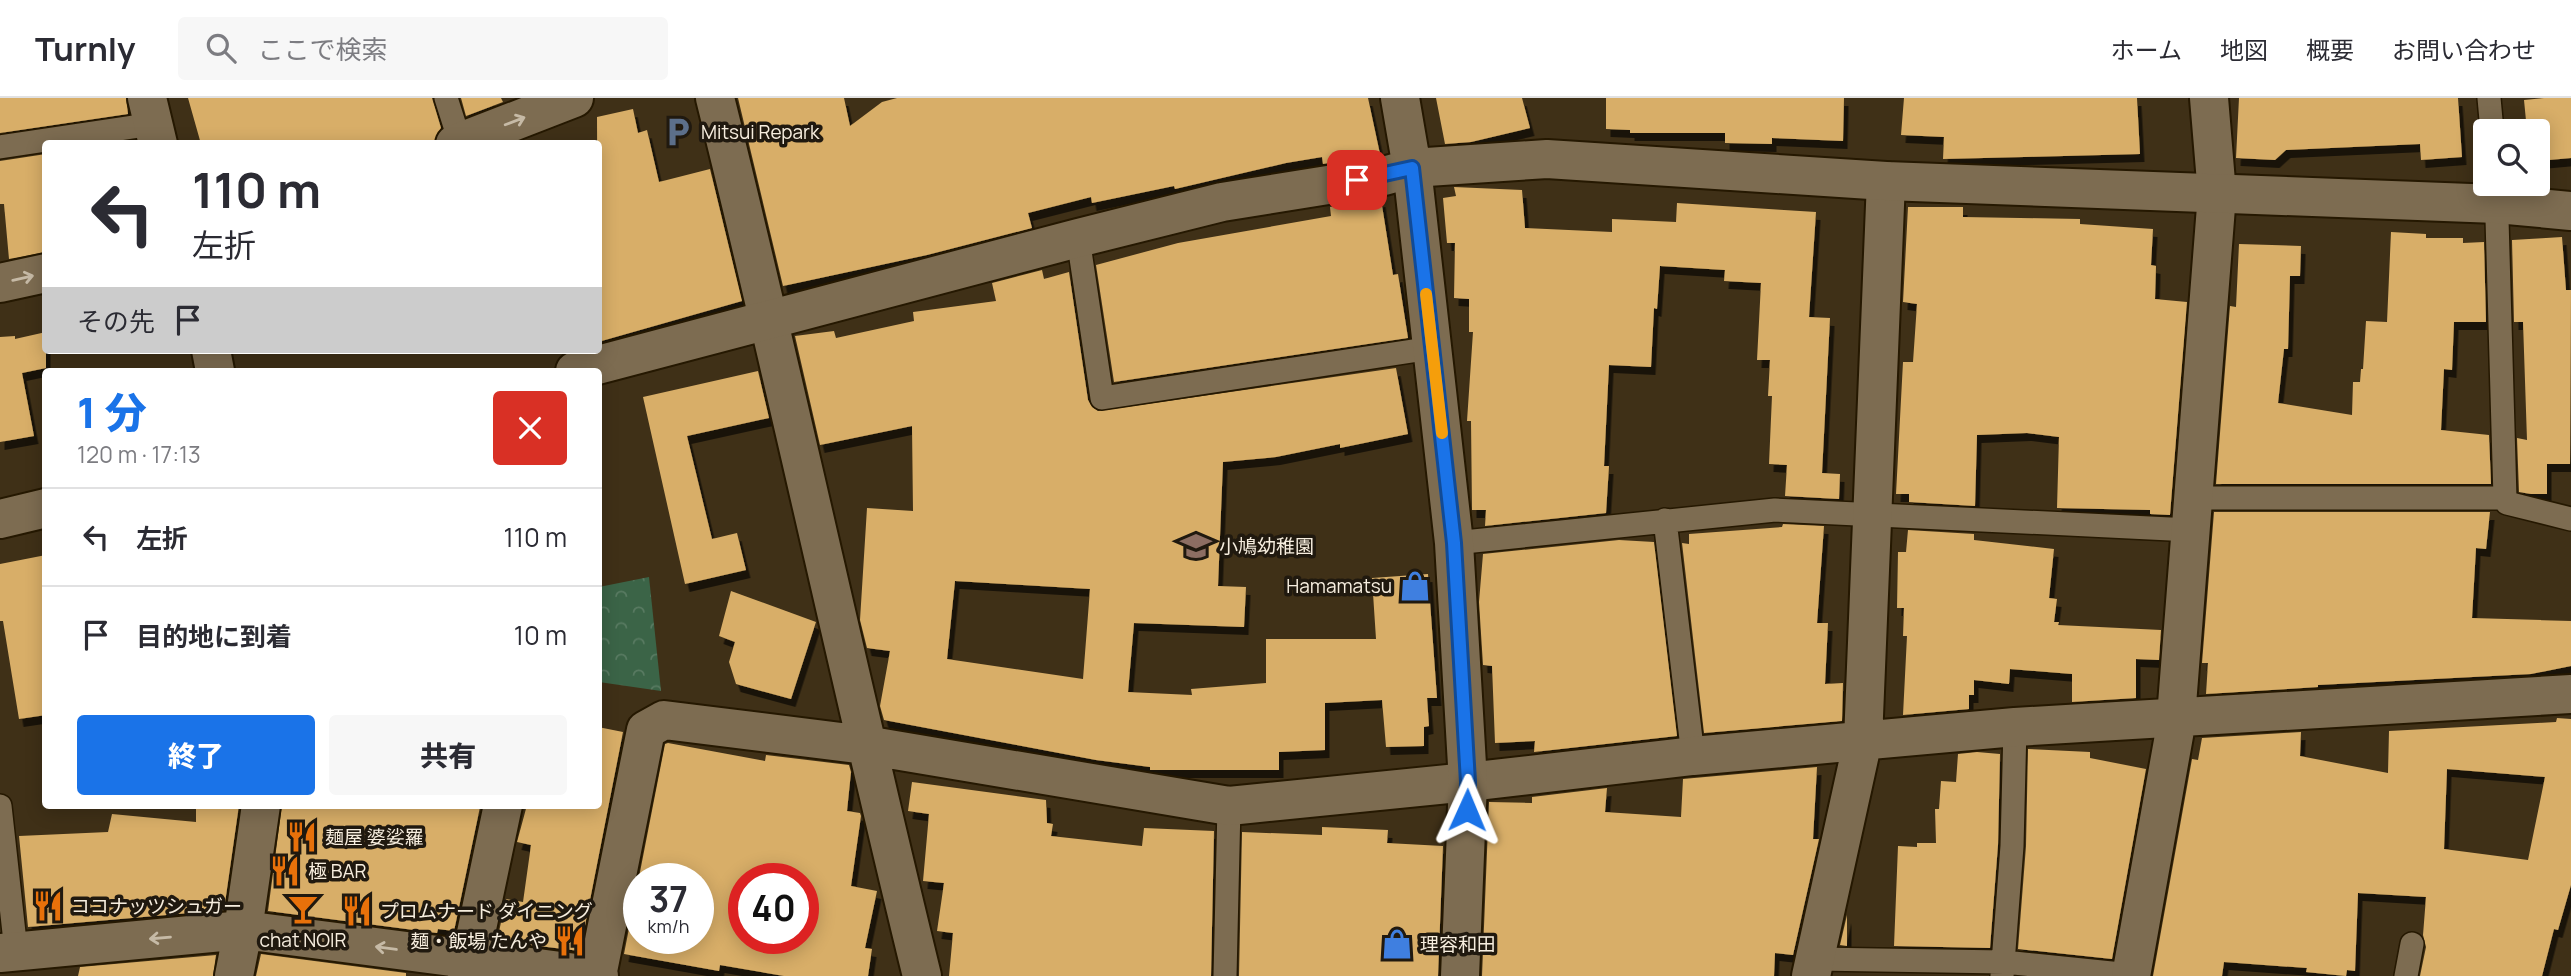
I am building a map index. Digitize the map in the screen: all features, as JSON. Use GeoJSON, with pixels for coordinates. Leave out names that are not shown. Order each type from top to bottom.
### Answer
{"type":"FeatureCollection","features":[{"type":"Feature","properties":{"kind":"street"},"geometry":{"type":"LineString","coordinates":[[465,140],[574,98]]}},
{"type":"Feature","properties":{"kind":"street"},"geometry":{"type":"LineString","coordinates":[[715,98],[770,320],[865,745],[922,976]]}},
{"type":"Feature","properties":{"kind":"street"},"geometry":{"type":"LineString","coordinates":[[1400,98],[1412,168],[1454,543],[1468,782],[1460,976]]}},
{"type":"Feature","properties":{"kind":"street"},"geometry":{"type":"LineString","coordinates":[[2131,976],[2176,719],[2217,194],[2209,98]]}},
{"type":"Feature","properties":{"kind":"street"},"geometry":{"type":"LineString","coordinates":[[586,368],[1078,237],[1222,202],[1384,176],[1412,168],[1548,159],[1886,181],[2217,194],[2473,194]]}},
{"type":"Feature","properties":{"kind":"street"},"geometry":{"type":"LineString","coordinates":[[1813,968],[1863,740],[1886,181]]}},
{"type":"Feature","properties":{"kind":"street"},"geometry":{"type":"LineString","coordinates":[[2506,196],[2571,211]]}},
{"type":"Feature","properties":{"kind":"street"},"geometry":{"type":"LineString","coordinates":[[0,283],[42,274]]}},
{"type":"Feature","properties":{"kind":"street"},"geometry":{"type":"LineString","coordinates":[[0,519],[42,509]]}},
{"type":"Feature","properties":{"kind":"street"},"geometry":{"type":"LineString","coordinates":[[8,952],[243,930],[469,968],[597,976],[646,730],[664,720],[865,745],[1229,806],[1693,756],[2015,727],[2571,694]]}},
{"type":"Feature","properties":{"kind":"street"},"geometry":{"type":"LineString","coordinates":[[234,976],[260,809]]}},
{"type":"Feature","properties":{"kind":"street"},"geometry":{"type":"LineString","coordinates":[[469,968],[502,809]]}},
{"type":"Feature","properties":{"kind":"lane"},"geometry":{"type":"LineString","coordinates":[[446,98],[456,140]]}},
{"type":"Feature","properties":{"kind":"lane"},"geometry":{"type":"LineString","coordinates":[[2489,98],[2491,119]]}},
{"type":"Feature","properties":{"kind":"lane"},"geometry":{"type":"LineString","coordinates":[[43,140],[153,122]]}},
{"type":"Feature","properties":{"kind":"lane"},"geometry":{"type":"LineString","coordinates":[[0,147],[42,140]]}},
{"type":"Feature","properties":{"kind":"lane"},"geometry":{"type":"LineString","coordinates":[[2497,196],[2505,498],[2507,503],[2571,519]]}},
{"type":"Feature","properties":{"kind":"lane"},"geometry":{"type":"LineString","coordinates":[[1078,237],[1102,398],[1432,348]]}},
{"type":"Feature","properties":{"kind":"lane"},"geometry":{"type":"LineString","coordinates":[[1454,543],[1775,510],[1872,515],[2191,514],[2505,498]]}},
{"type":"Feature","properties":{"kind":"lane"},"geometry":{"type":"LineString","coordinates":[[1665,520],[1693,756]]}},
{"type":"Feature","properties":{"kind":"lane"},"geometry":{"type":"LineString","coordinates":[[2003,969],[2012,846],[2015,727]]}},
{"type":"Feature","properties":{"kind":"lane"},"geometry":{"type":"LineString","coordinates":[[0,806],[8,952]]}},
{"type":"Feature","properties":{"kind":"lane"},"geometry":{"type":"LineString","coordinates":[[1225,976],[1229,806]]}},
{"type":"Feature","properties":{"kind":"lane"},"geometry":{"type":"LineString","coordinates":[[2406,976],[2413,944]]}},
{"type":"Feature","properties":{"kind":"lane"},"geometry":{"type":"LineString","coordinates":[[1813,968],[2003,969],[2131,976]]}},
{"type":"Feature","properties":{"kind":"green space"},"geometry":{"type":"Polygon","coordinates":[[[649,577],[661,691],[602,682],[602,586],[649,577]]]}},
{"type":"Feature","properties":{"kind":"building"},"geometry":{"type":"Polygon","coordinates":[[[0,98],[126,98],[128,114],[0,133],[0,98]]]}},
{"type":"Feature","properties":{"kind":"building"},"geometry":{"type":"Polygon","coordinates":[[[188,98],[432,98],[441,128],[436,140],[200,140],[188,98]]]}},
{"type":"Feature","properties":{"kind":"building"},"geometry":{"type":"Polygon","coordinates":[[[461,98],[501,98],[503,102],[466,116],[461,98]]]}},
{"type":"Feature","properties":{"kind":"building"},"geometry":{"type":"Polygon","coordinates":[[[738,98],[844,98],[850,126],[882,102],[897,98],[1368,98],[1380,154],[1323,164],[1322,157],[1286,163],[1175,189],[1174,186],[1092,203],[1091,197],[1028,213],[1032,228],[927,255],[783,286],[738,98]]]}},
{"type":"Feature","properties":{"kind":"building"},"geometry":{"type":"Polygon","coordinates":[[[1436,98],[1522,98],[1530,128],[1471,142],[1445,144],[1436,98]]]}},
{"type":"Feature","properties":{"kind":"building"},"geometry":{"type":"Polygon","coordinates":[[[1606,98],[1844,98],[1843,141],[1772,138],[1772,144],[1725,143],[1725,133],[1630,133],[1630,130],[1606,129],[1606,98]]]}},
{"type":"Feature","properties":{"kind":"building"},"geometry":{"type":"Polygon","coordinates":[[[1904,98],[2137,98],[2140,154],[1943,159],[1944,137],[1901,135],[1904,98]]]}},
{"type":"Feature","properties":{"kind":"building"},"geometry":{"type":"Polygon","coordinates":[[[2239,98],[2458,98],[2462,157],[2421,160],[2420,144],[2286,150],[2275,160],[2236,158],[2239,98]]]}},
{"type":"Feature","properties":{"kind":"building"},"geometry":{"type":"Polygon","coordinates":[[[2571,98],[2571,158],[2550,160],[2550,119],[2526,119],[2524,100],[2571,98]]]}},
{"type":"Feature","properties":{"kind":"building"},"geometry":{"type":"Polygon","coordinates":[[[633,109],[638,133],[647,130],[659,182],[710,169],[742,301],[602,341],[602,140],[597,140],[597,117],[633,109]]]}},
{"type":"Feature","properties":{"kind":"building"},"geometry":{"type":"Polygon","coordinates":[[[42,155],[42,253],[9,259],[4,204],[0,204],[0,161],[42,155]]]}},
{"type":"Feature","properties":{"kind":"building"},"geometry":{"type":"Polygon","coordinates":[[[1454,187],[1522,190],[1525,228],[1612,232],[1612,219],[1676,222],[1677,203],[1816,212],[1809,317],[1830,318],[1822,473],[1840,474],[1839,499],[1785,496],[1787,465],[1769,464],[1772,396],[1768,396],[1770,360],[1757,360],[1761,283],[1724,281],[1725,270],[1660,266],[1657,309],[1654,308],[1651,367],[1609,365],[1604,466],[1609,466],[1606,513],[1485,526],[1486,510],[1472,510],[1471,421],[1467,421],[1473,332],[1469,332],[1469,299],[1454,298],[1455,243],[1447,243],[1443,198],[1456,196],[1454,187]]]}},
{"type":"Feature","properties":{"kind":"building"},"geometry":{"type":"Polygon","coordinates":[[[1381,199],[1393,275],[1398,274],[1408,338],[1114,382],[1096,265],[1178,243],[1331,216],[1330,207],[1381,199]]]}},
{"type":"Feature","properties":{"kind":"building"},"geometry":{"type":"Polygon","coordinates":[[[1908,207],[1963,207],[1963,217],[2080,219],[2080,224],[2153,229],[2151,265],[2156,266],[2155,299],[2187,302],[2170,515],[2150,514],[2150,510],[2057,508],[2059,437],[2027,433],[1977,435],[1975,506],[1909,502],[1909,494],[1896,494],[1903,362],[1913,362],[1917,304],[1903,302],[1908,207]]]}},
{"type":"Feature","properties":{"kind":"building"},"geometry":{"type":"Polygon","coordinates":[[[2391,232],[2426,234],[2426,238],[2463,238],[2463,243],[2484,242],[2486,322],[2454,322],[2452,370],[2444,369],[2441,430],[2489,435],[2491,484],[2216,484],[2230,306],[2236,307],[2239,244],[2301,246],[2300,276],[2290,276],[2288,349],[2284,349],[2278,403],[2352,415],[2353,382],[2360,382],[2363,369],[2366,321],[2387,322],[2391,232]]]}},
{"type":"Feature","properties":{"kind":"building"},"geometry":{"type":"Polygon","coordinates":[[[2562,237],[2566,290],[2571,290],[2570,464],[2547,464],[2547,494],[2531,494],[2519,492],[2517,438],[2527,440],[2523,322],[2514,322],[2512,240],[2562,237]]]}},
{"type":"Feature","properties":{"kind":"building"},"geometry":{"type":"Polygon","coordinates":[[[1042,270],[1044,279],[1069,272],[1088,400],[1098,411],[1396,368],[1408,434],[1340,448],[1340,444],[1276,457],[1223,462],[1218,586],[1246,587],[1244,627],[1134,623],[1128,692],[1192,695],[1191,689],[1266,683],[1266,639],[1376,639],[1372,578],[1428,574],[1437,698],[1427,698],[1429,726],[1424,727],[1424,746],[1386,747],[1382,700],[1325,703],[1325,750],[1279,752],[1279,770],[1150,770],[1150,767],[1096,760],[884,720],[880,706],[890,651],[867,648],[860,620],[867,508],[913,511],[912,426],[820,445],[795,336],[834,331],[836,338],[914,321],[913,312],[996,301],[992,283],[1042,270]],[[955,581],[947,659],[1083,679],[1090,589],[955,581]]]}},
{"type":"Feature","properties":{"kind":"building"},"geometry":{"type":"Polygon","coordinates":[[[42,333],[42,354],[46,354],[46,368],[22,373],[34,436],[0,442],[0,337],[15,336],[15,339],[42,333]]]}},
{"type":"Feature","properties":{"kind":"building"},"geometry":{"type":"Polygon","coordinates":[[[758,371],[769,418],[687,436],[712,539],[737,533],[746,570],[685,584],[643,397],[758,371]]]}},
{"type":"Feature","properties":{"kind":"building"},"geometry":{"type":"Polygon","coordinates":[[[2214,512],[2490,512],[2486,549],[2476,548],[2472,618],[2571,621],[2571,666],[2531,674],[2318,685],[2206,694],[2208,663],[2202,663],[2214,512]]]}},
{"type":"Feature","properties":{"kind":"building"},"geometry":{"type":"Polygon","coordinates":[[[1783,524],[1824,526],[1817,623],[1828,623],[1825,684],[1843,683],[1842,721],[1704,733],[1682,543],[1689,544],[1689,534],[1782,527],[1783,524]]]}},
{"type":"Feature","properties":{"kind":"building"},"geometry":{"type":"Polygon","coordinates":[[[1908,530],[1974,534],[1974,540],[2054,549],[2049,598],[2057,599],[2054,622],[2059,622],[2058,625],[2161,630],[2159,660],[2136,659],[2136,698],[2072,702],[2072,674],[2010,669],[2009,684],[1974,680],[1974,695],[1969,695],[1969,709],[1903,715],[1907,636],[1903,636],[1904,608],[1897,608],[1898,552],[1906,552],[1908,530]]]}},
{"type":"Feature","properties":{"kind":"building"},"geometry":{"type":"Polygon","coordinates":[[[1619,540],[1654,542],[1677,736],[1534,752],[1535,741],[1495,743],[1492,666],[1483,665],[1479,602],[1483,554],[1619,540]]]}},
{"type":"Feature","properties":{"kind":"building"},"geometry":{"type":"Polygon","coordinates":[[[42,556],[42,716],[19,719],[3,621],[0,621],[0,564],[42,556]]]}},
{"type":"Feature","properties":{"kind":"building"},"geometry":{"type":"Polygon","coordinates":[[[731,591],[816,622],[791,699],[736,684],[729,662],[735,642],[719,636],[731,591]]]}},
{"type":"Feature","properties":{"kind":"building"},"geometry":{"type":"Polygon","coordinates":[[[2557,718],[2571,719],[2571,885],[2558,930],[2554,929],[2542,976],[2420,976],[2426,947],[2423,935],[2426,897],[2358,893],[2355,971],[2347,970],[2346,976],[2306,972],[2307,968],[2224,962],[2222,976],[2153,976],[2192,759],[2198,760],[2202,738],[2301,732],[2300,756],[2388,773],[2389,731],[2556,722],[2557,718]],[[2447,769],[2444,849],[2528,860],[2545,777],[2447,769]]]}},
{"type":"Feature","properties":{"kind":"building"},"geometry":{"type":"Polygon","coordinates":[[[602,728],[623,732],[580,951],[497,941],[506,899],[523,902],[531,845],[517,842],[526,809],[602,809],[602,728]]]}},
{"type":"Feature","properties":{"kind":"building"},"geometry":{"type":"Polygon","coordinates":[[[665,744],[765,761],[766,755],[849,765],[851,772],[847,811],[860,813],[861,816],[851,886],[877,891],[865,948],[872,949],[868,976],[784,976],[720,965],[719,971],[624,954],[714,954],[714,863],[642,863],[665,744]]]}},
{"type":"Feature","properties":{"kind":"building"},"geometry":{"type":"Polygon","coordinates":[[[2028,749],[2090,752],[2090,758],[2146,769],[2112,959],[2018,949],[2026,846],[2028,749]]]}},
{"type":"Feature","properties":{"kind":"building"},"geometry":{"type":"Polygon","coordinates":[[[1958,754],[2000,754],[1998,845],[1990,948],[1894,946],[1898,846],[1917,847],[1917,843],[1936,843],[1935,809],[1939,809],[1941,781],[1956,782],[1958,754]]]}},
{"type":"Feature","properties":{"kind":"building"},"geometry":{"type":"Polygon","coordinates":[[[1817,767],[1813,839],[1819,839],[1793,955],[1775,953],[1774,976],[1482,976],[1489,802],[1532,803],[1532,797],[1607,788],[1605,812],[1681,817],[1683,779],[1817,767]]]}},
{"type":"Feature","properties":{"kind":"building"},"geometry":{"type":"Polygon","coordinates":[[[912,782],[1046,800],[1047,823],[1053,824],[1051,836],[1142,846],[1144,828],[1214,831],[1211,976],[949,976],[953,933],[937,931],[944,883],[923,881],[929,814],[908,811],[912,782]]]}},
{"type":"Feature","properties":{"kind":"building"},"geometry":{"type":"Polygon","coordinates":[[[196,809],[238,809],[224,910],[28,927],[19,836],[108,832],[112,814],[196,822],[196,809]]]}},
{"type":"Feature","properties":{"kind":"building"},"geometry":{"type":"Polygon","coordinates":[[[281,809],[480,809],[454,931],[438,929],[437,933],[268,911],[281,809]]]}},
{"type":"Feature","properties":{"kind":"building"},"geometry":{"type":"Polygon","coordinates":[[[1322,827],[1388,830],[1387,843],[1443,846],[1438,976],[1239,976],[1242,832],[1322,835],[1322,827]]]}},
{"type":"Feature","properties":{"kind":"building"},"geometry":{"type":"Polygon","coordinates":[[[1847,915],[1847,946],[1840,945],[1847,915]]]}},
{"type":"Feature","properties":{"kind":"building"},"geometry":{"type":"Polygon","coordinates":[[[261,954],[406,973],[406,976],[256,976],[261,954]]]}},
{"type":"Feature","properties":{"kind":"building"},"geometry":{"type":"Polygon","coordinates":[[[216,955],[213,976],[78,976],[80,967],[216,955]]]}},
{"type":"Feature","properties":{"kind":"slow traffic"},"geometry":{"type":"LineString","coordinates":[[1426,294],[1442,433]]}},
{"type":"Feature","properties":{"kind":"place","name":"Mitsui Repark"},"geometry":{"type":"Point","coordinates":[678,132]}},
{"type":"Feature","properties":{"kind":"place","name":"小鳩幼稚園"},"geometry":{"type":"Point","coordinates":[1196,546]}},
{"type":"Feature","properties":{"kind":"place","name":"Hamamatsu"},"geometry":{"type":"Point","coordinates":[1415,586]}},
{"type":"Feature","properties":{"kind":"place","name":"麺屋 婆娑羅"},"geometry":{"type":"Point","coordinates":[302,837]}},
{"type":"Feature","properties":{"kind":"place","name":"極 BAR"},"geometry":{"type":"Point","coordinates":[285,871]}},
{"type":"Feature","properties":{"kind":"place","name":"ココナッツシュガー"},"geometry":{"type":"Point","coordinates":[48,906]}},
{"type":"Feature","properties":{"kind":"place","name":"chat NOIR"},"geometry":{"type":"Point","coordinates":[303,909]}},
{"type":"Feature","properties":{"kind":"place","name":"プロムナード ダイニング"},"geometry":{"type":"Point","coordinates":[357,911]}},
{"type":"Feature","properties":{"kind":"place","name":"麺・飯場 たんや"},"geometry":{"type":"Point","coordinates":[570,941]}},
{"type":"Feature","properties":{"kind":"place","name":"理容和田"},"geometry":{"type":"Point","coordinates":[1397,944]}},
{"type":"Feature","properties":{"kind":"route"},"geometry":{"type":"LineString","coordinates":[[1357,180],[1412,168],[1454,543],[1468,782],[1467,810]]}}]}
